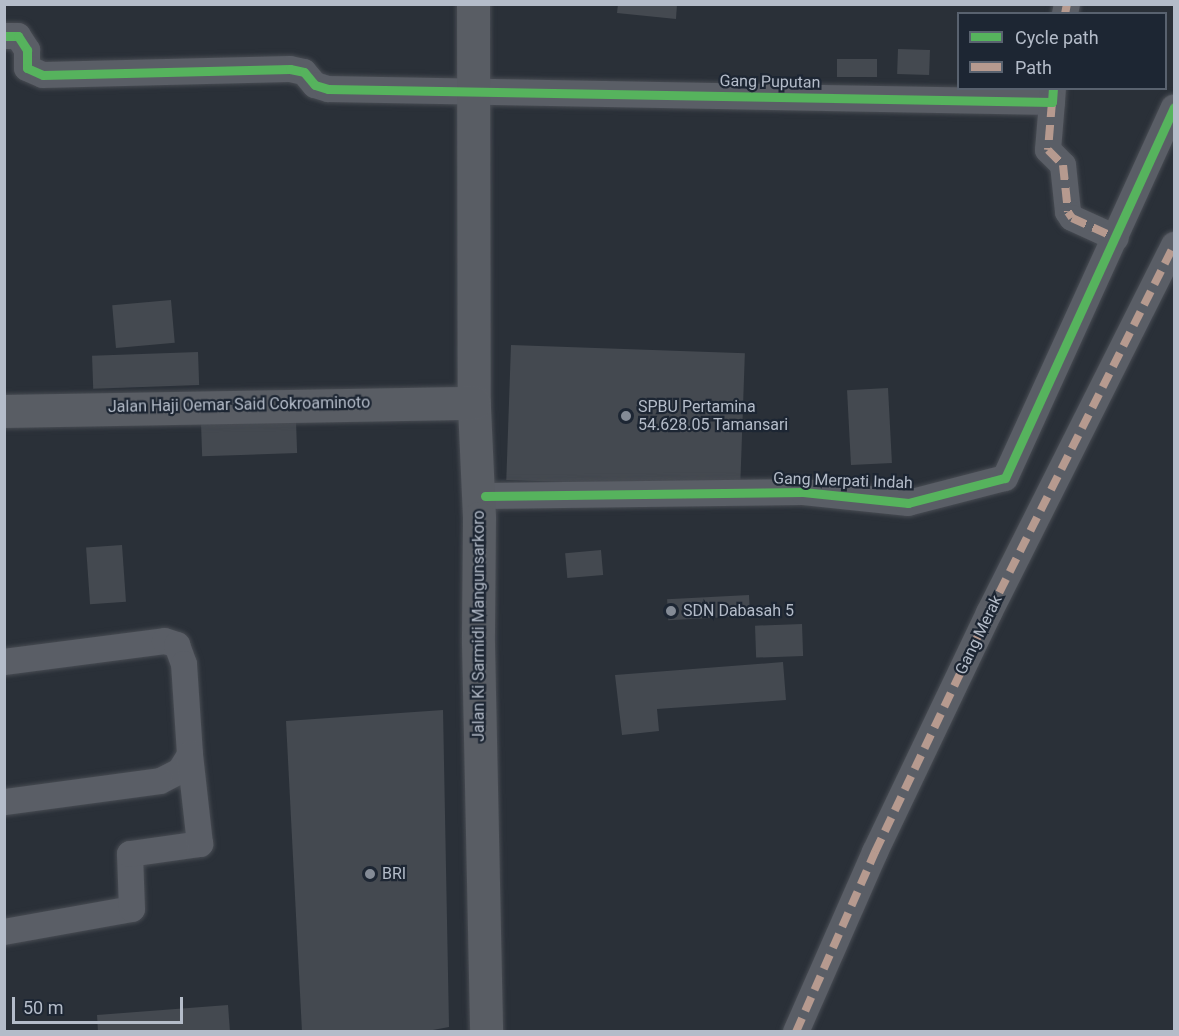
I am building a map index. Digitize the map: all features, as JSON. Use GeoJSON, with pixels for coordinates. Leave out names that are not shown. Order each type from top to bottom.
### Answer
{"type":"FeatureCollection","features":[{"type":"Feature","properties":{"kind":"main road","name":"Jalan Ki Sarmidi Mangunsarkoro"},"geometry":{"type":"LineString","coordinates":[[473,4],[474,403],[479,518],[478,643],[486,1032]]}},
{"type":"Feature","properties":{"kind":"main road","name":"Jalan Haji Oemar Said Cokroaminoto"},"geometry":{"type":"LineString","coordinates":[[4,411],[411,402],[474,403]]}},
{"type":"Feature","properties":{"kind":"street","name":"Gang Puputan"},"geometry":{"type":"LineString","coordinates":[[4,36],[18,36],[27,50],[27,68],[43,75],[290,69],[304,72],[315,86],[328,89],[1053,95]]}},
{"type":"Feature","properties":{"kind":"street"},"geometry":{"type":"LineString","coordinates":[[1053,95],[1048,150],[1063,165],[1068,212],[1072,218],[1116,238]]}},
{"type":"Feature","properties":{"kind":"street","name":"Gang Merpati Indah"},"geometry":{"type":"LineString","coordinates":[[485,496],[803,492],[908,503],[1005,478],[1174,108]]}},
{"type":"Feature","properties":{"kind":"street","name":"Gang Merak"},"geometry":{"type":"LineString","coordinates":[[796,1032],[875,852],[989,613],[1174,245]]}},
{"type":"Feature","properties":{"kind":"street"},"geometry":{"type":"LineString","coordinates":[[4,662],[165,641],[177,645],[184,664],[190,755],[201,844],[130,854],[132,909],[4,932]]}},
{"type":"Feature","properties":{"kind":"street"},"geometry":{"type":"LineString","coordinates":[[4,802],[160,781],[180,771],[190,755]]}},
{"type":"Feature","properties":{"kind":"building"},"geometry":{"type":"Polygon","coordinates":[[[618,4],[677,4],[676,19],[617,13],[618,4]]]}},
{"type":"Feature","properties":{"kind":"building"},"geometry":{"type":"Polygon","coordinates":[[[898,49],[930,50],[929,75],[897,74],[898,49]]]}},
{"type":"Feature","properties":{"kind":"building"},"geometry":{"type":"Polygon","coordinates":[[[837,59],[877,59],[877,77],[837,77],[837,59]]]}},
{"type":"Feature","properties":{"kind":"building"},"geometry":{"type":"Polygon","coordinates":[[[171,300],[175,343],[116,348],[112,305],[171,300]]]}},
{"type":"Feature","properties":{"kind":"building","name":"SPBU Pertamina 54.628.05 Tamansari"},"geometry":{"type":"Polygon","coordinates":[[[511,345],[745,353],[740,488],[506,480],[511,345]]]}},
{"type":"Feature","properties":{"kind":"building"},"geometry":{"type":"Polygon","coordinates":[[[198,352],[199,385],[93,389],[92,356],[198,352]]]}},
{"type":"Feature","properties":{"kind":"building"},"geometry":{"type":"Polygon","coordinates":[[[888,388],[892,463],[851,465],[847,390],[888,388]]]}},
{"type":"Feature","properties":{"kind":"building"},"geometry":{"type":"Polygon","coordinates":[[[296,421],[297,453],[202,456],[201,424],[296,421]]]}},
{"type":"Feature","properties":{"kind":"building"},"geometry":{"type":"Polygon","coordinates":[[[122,545],[126,602],[90,604],[86,548],[122,545]]]}},
{"type":"Feature","properties":{"kind":"building"},"geometry":{"type":"Polygon","coordinates":[[[601,550],[603,575],[567,578],[565,553],[601,550]]]}},
{"type":"Feature","properties":{"kind":"building"},"geometry":{"type":"Polygon","coordinates":[[[749,595],[750,616],[668,620],[667,599],[749,595]]]}},
{"type":"Feature","properties":{"kind":"building"},"geometry":{"type":"Polygon","coordinates":[[[802,624],[803,656],[756,658],[755,626],[802,624]]]}},
{"type":"Feature","properties":{"kind":"building"},"geometry":{"type":"Polygon","coordinates":[[[783,662],[786,700],[657,709],[659,731],[622,735],[615,675],[783,662]]]}},
{"type":"Feature","properties":{"kind":"building","name":"BRI"},"geometry":{"type":"Polygon","coordinates":[[[443,710],[449,1027],[422,1032],[302,1032],[286,721],[443,710]]]}},
{"type":"Feature","properties":{"kind":"building"},"geometry":{"type":"Polygon","coordinates":[[[228,1005],[230,1032],[98,1032],[97,1015],[228,1005]]]}},
{"type":"Feature","properties":{"kind":"marked path"},"geometry":{"type":"LineString","coordinates":[[1065,12],[1067,4]]}},
{"type":"Feature","properties":{"kind":"marked path"},"geometry":{"type":"LineString","coordinates":[[1052,102],[1048,150],[1063,165],[1068,212],[1072,218],[1116,238]]}},
{"type":"Feature","properties":{"kind":"marked path"},"geometry":{"type":"LineString","coordinates":[[796,1032],[875,852],[989,613],[1174,245]]}},
{"type":"Feature","properties":{"kind":"cycle path"},"geometry":{"type":"LineString","coordinates":[[4,36],[18,36],[27,50],[27,68],[43,75],[290,69],[304,72],[315,85],[328,89],[1052,102],[1053,90]]}},
{"type":"Feature","properties":{"kind":"cycle path"},"geometry":{"type":"LineString","coordinates":[[485,496],[803,492],[908,503],[1005,478],[1174,108]]}},
{"type":"Feature","properties":{"kind":"place","name":"SPBU Pertamina 54.628.05 Tamansari"},"geometry":{"type":"Point","coordinates":[626,416]}},
{"type":"Feature","properties":{"kind":"place","name":"SDN Dabasah 5"},"geometry":{"type":"Point","coordinates":[671,611]}},
{"type":"Feature","properties":{"kind":"place","name":"BRI"},"geometry":{"type":"Point","coordinates":[370,874]}}]}
